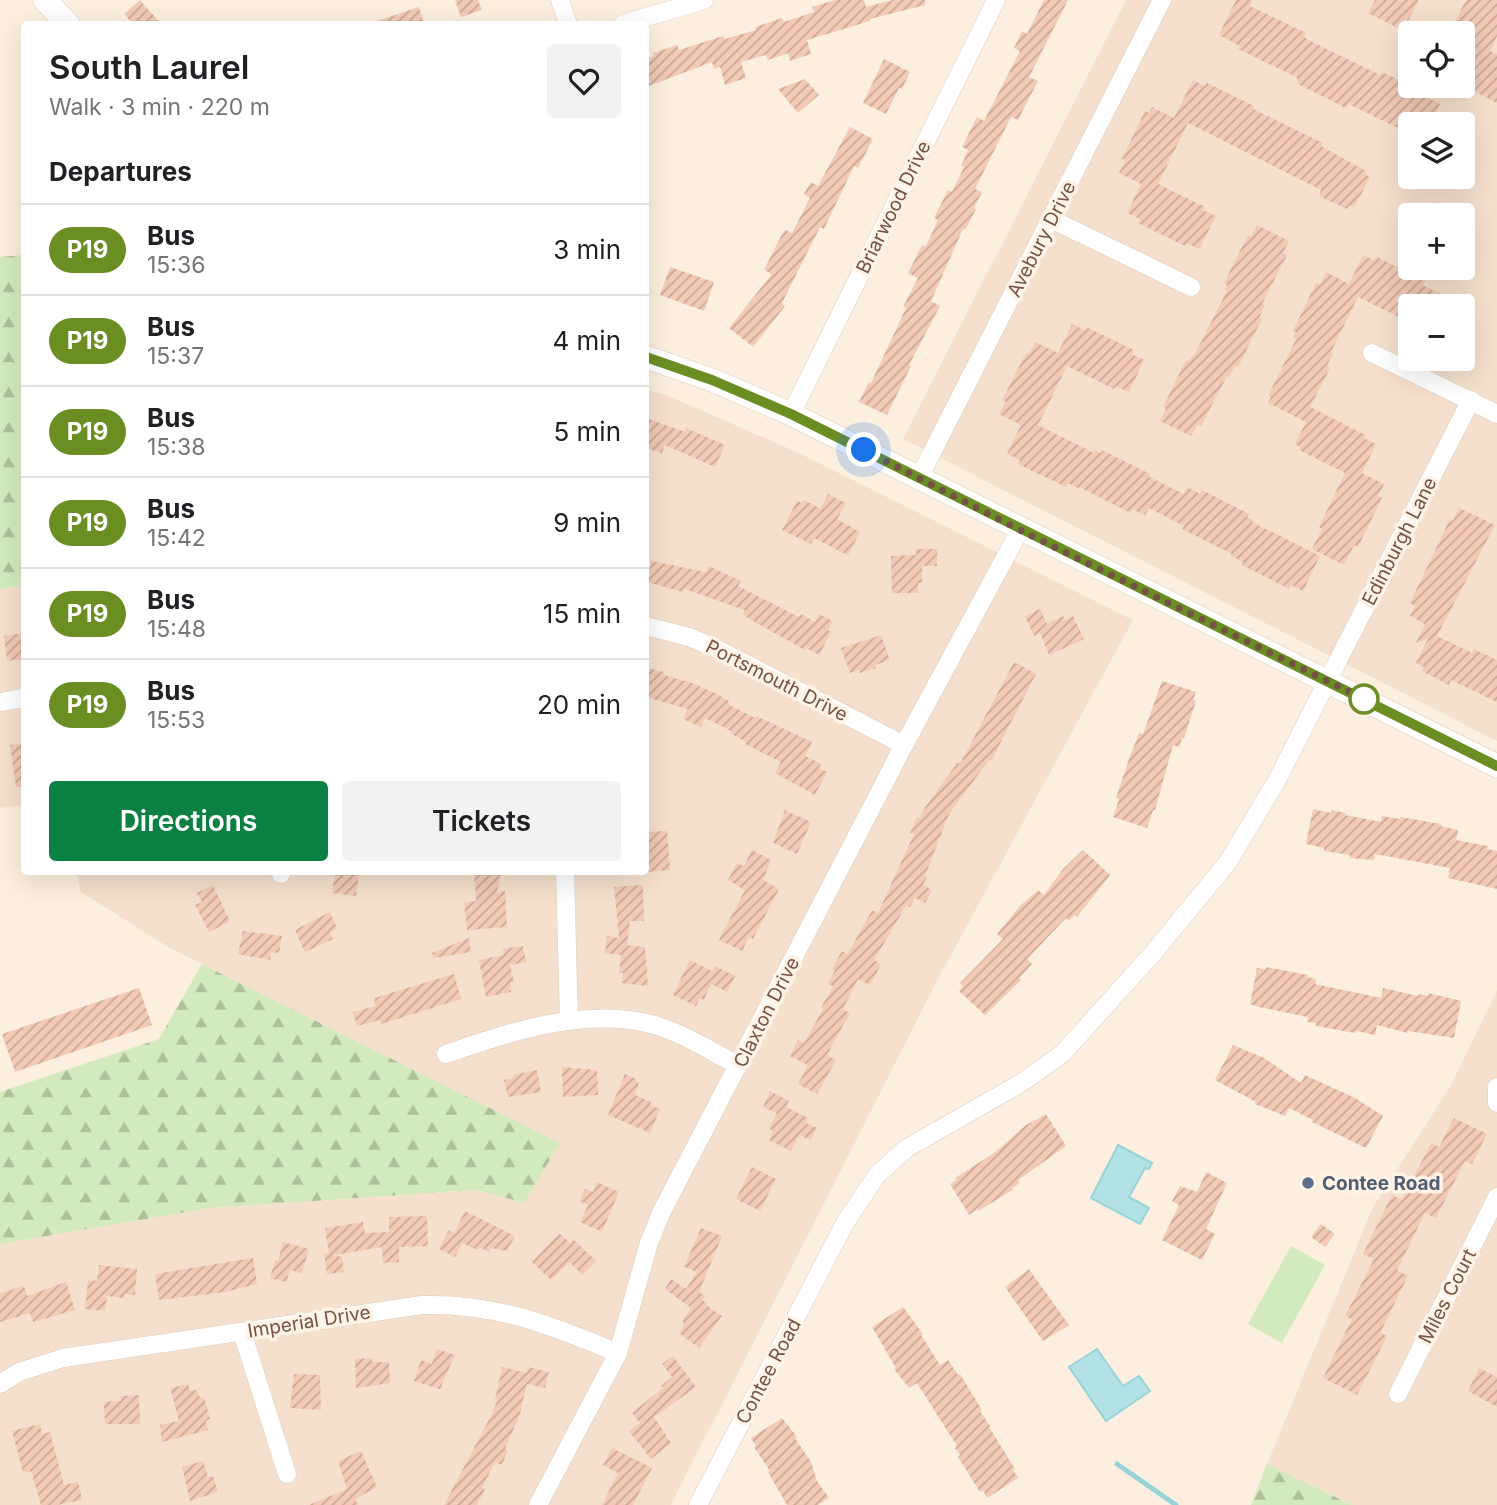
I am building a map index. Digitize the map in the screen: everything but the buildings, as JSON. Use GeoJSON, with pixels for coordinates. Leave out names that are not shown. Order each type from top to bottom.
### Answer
{"type":"FeatureCollection","features":[{"type":"Feature","properties":{"kind":"street"},"geometry":{"type":"LineString","coordinates":[[45,0],[65,21]]}},
{"type":"Feature","properties":{"kind":"street"},"geometry":{"type":"LineString","coordinates":[[559,0],[567,21]]}},
{"type":"Feature","properties":{"kind":"street"},"geometry":{"type":"LineString","coordinates":[[633,21],[704,0]]}},
{"type":"Feature","properties":{"kind":"street","name":"Briarwood Drive"},"geometry":{"type":"LineString","coordinates":[[791,414],[996,0]]}},
{"type":"Feature","properties":{"kind":"street","name":"Avebury Drive"},"geometry":{"type":"LineString","coordinates":[[919,478],[1162,0]]}},
{"type":"Feature","properties":{"kind":"street"},"geometry":{"type":"LineString","coordinates":[[1051,219],[1191,287]]}},
{"type":"Feature","properties":{"kind":"street"},"geometry":{"type":"LineString","coordinates":[[1372,353],[1497,414]]}},
{"type":"Feature","properties":{"kind":"street"},"geometry":{"type":"LineString","coordinates":[[649,358],[712,380],[791,414],[1497,766]]}},
{"type":"Feature","properties":{"kind":"street","name":"Edinburgh Lane"},"geometry":{"type":"LineString","coordinates":[[1328,681],[1471,400]]}},
{"type":"Feature","properties":{"kind":"street","name":"Claxton Drive"},"geometry":{"type":"LineString","coordinates":[[538,1505],[618,1353],[649,1243],[661,1213],[904,745],[1020,530]]}},
{"type":"Feature","properties":{"kind":"street","name":"Portsmouth Drive"},"geometry":{"type":"LineString","coordinates":[[649,627],[689,637],[715,648],[904,745]]}},
{"type":"Feature","properties":{"kind":"street","name":"Contee Road"},"geometry":{"type":"LineString","coordinates":[[698,1505],[845,1223],[877,1175],[907,1148],[1021,1083],[1062,1054],[1178,924],[1228,862],[1276,782],[1328,681]]}},
{"type":"Feature","properties":{"kind":"street"},"geometry":{"type":"LineString","coordinates":[[0,702],[21,698]]}},
{"type":"Feature","properties":{"kind":"street"},"geometry":{"type":"LineString","coordinates":[[565,875],[569,1021]]}},
{"type":"Feature","properties":{"kind":"street"},"geometry":{"type":"LineString","coordinates":[[446,1054],[490,1039],[569,1021],[616,1019],[653,1025],[675,1033],[738,1065]]}},
{"type":"Feature","properties":{"kind":"street"},"geometry":{"type":"LineString","coordinates":[[1497,1087],[1497,1103]]}},
{"type":"Feature","properties":{"kind":"street","name":"Miles Court"},"geometry":{"type":"LineString","coordinates":[[1398,1394],[1497,1197]]}},
{"type":"Feature","properties":{"kind":"street","name":"Imperial Drive"},"geometry":{"type":"LineString","coordinates":[[0,1384],[28,1368],[63,1358],[386,1309],[447,1304],[490,1308],[513,1314],[544,1323],[618,1353]]}},
{"type":"Feature","properties":{"kind":"street"},"geometry":{"type":"LineString","coordinates":[[242,1332],[287,1474]]}},
{"type":"Feature","properties":{"kind":"shaded area"},"geometry":{"type":"Polygon","coordinates":[[[1126,0],[1497,0],[1497,741],[903,439],[1126,0]]]}},
{"type":"Feature","properties":{"kind":"shaded area"},"geometry":{"type":"Polygon","coordinates":[[[649,391],[666,395],[799,453],[1133,620],[938,979],[671,1505],[0,1505],[0,1244],[210,1208],[477,1190],[524,1203],[559,1143],[168,947],[81,892],[77,875],[649,875],[649,391]]]}},
{"type":"Feature","properties":{"kind":"shaded area"},"geometry":{"type":"Polygon","coordinates":[[[21,586],[21,805],[0,808],[0,589],[21,586]]]}},
{"type":"Feature","properties":{"kind":"shaded area"},"geometry":{"type":"Polygon","coordinates":[[[1497,990],[1497,1505],[1352,1505],[1267,1464],[1373,1207],[1450,1087],[1497,990]]]}},
{"type":"Feature","properties":{"kind":"green space"},"geometry":{"type":"Polygon","coordinates":[[[21,255],[21,586],[0,589],[0,257],[21,255]]]}},
{"type":"Feature","properties":{"kind":"green space"},"geometry":{"type":"Polygon","coordinates":[[[202,964],[560,1143],[524,1203],[477,1190],[210,1208],[0,1244],[0,1092],[159,1039],[202,964]]]}},
{"type":"Feature","properties":{"kind":"green space"},"geometry":{"type":"Polygon","coordinates":[[[1291,1246],[1325,1265],[1282,1343],[1248,1324],[1291,1246]]]}},
{"type":"Feature","properties":{"kind":"green space"},"geometry":{"type":"Polygon","coordinates":[[[1267,1464],[1352,1505],[1251,1505],[1267,1464]]]}},
{"type":"Feature","properties":{"kind":"water"},"geometry":{"type":"Polygon","coordinates":[[[1118,1145],[1152,1163],[1149,1169],[1145,1168],[1129,1197],[1149,1208],[1140,1224],[1091,1198],[1118,1145]]]}},
{"type":"Feature","properties":{"kind":"water"},"geometry":{"type":"Polygon","coordinates":[[[1097,1349],[1123,1386],[1139,1376],[1150,1391],[1106,1421],[1069,1367],[1097,1349]]]}},
{"type":"Feature","properties":{"kind":"waterway"},"geometry":{"type":"LineString","coordinates":[[1117,1464],[1176,1505]]}},
{"type":"Feature","properties":{"kind":"bus line","name":"P19"},"geometry":{"type":"LineString","coordinates":[[649,358],[712,380],[791,414],[1497,766]]}},
{"type":"Feature","properties":{"kind":"place","name":"Contee Road"},"geometry":{"type":"Point","coordinates":[1308,1183]}},
{"type":"Feature","properties":{"kind":"route"},"geometry":{"type":"LineString","coordinates":[[864,450],[1364,699]]}}]}
